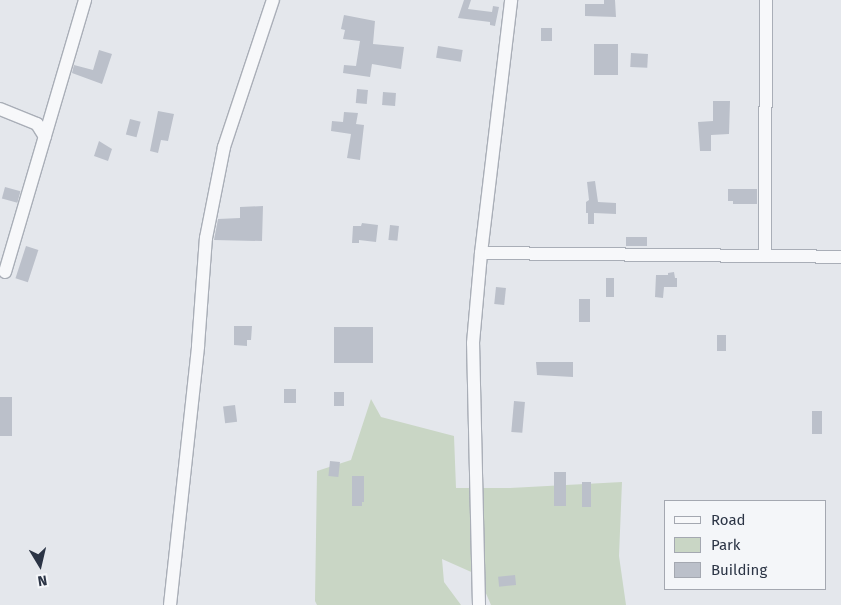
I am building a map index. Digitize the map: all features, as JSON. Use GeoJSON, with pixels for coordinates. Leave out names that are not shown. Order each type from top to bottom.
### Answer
{"type":"FeatureCollection","features":[{"type":"Feature","properties":{"kind":"street"},"geometry":{"type":"LineString","coordinates":[[5,272],[84,0]]}},
{"type":"Feature","properties":{"kind":"street"},"geometry":{"type":"LineString","coordinates":[[170,605],[198,346],[206,238],[224,147],[274,0]]}},
{"type":"Feature","properties":{"kind":"street"},"geometry":{"type":"LineString","coordinates":[[480,605],[473,343],[481,253],[511,0]]}},
{"type":"Feature","properties":{"kind":"street"},"geometry":{"type":"LineString","coordinates":[[765,256],[766,0]]}},
{"type":"Feature","properties":{"kind":"street"},"geometry":{"type":"LineString","coordinates":[[0,109],[37,124],[45,137]]}},
{"type":"Feature","properties":{"kind":"street"},"geometry":{"type":"LineString","coordinates":[[481,253],[841,256]]}},
{"type":"Feature","properties":{"kind":"green space"},"geometry":{"type":"Polygon","coordinates":[[[371,399],[381,417],[454,436],[456,488],[510,488],[622,482],[619,556],[626,605],[491,605],[478,575],[442,559],[444,582],[461,605],[317,605],[315,601],[317,471],[351,460],[371,399]]]}},
{"type":"Feature","properties":{"kind":"building"},"geometry":{"type":"Polygon","coordinates":[[[464,0],[471,0],[468,9],[492,12],[493,6],[499,7],[495,26],[490,25],[490,22],[458,18],[464,0]]]}},
{"type":"Feature","properties":{"kind":"building"},"geometry":{"type":"Polygon","coordinates":[[[604,0],[615,0],[616,17],[585,16],[585,4],[604,4],[604,0]]]}},
{"type":"Feature","properties":{"kind":"building"},"geometry":{"type":"Polygon","coordinates":[[[344,15],[375,21],[373,44],[404,47],[401,69],[372,64],[370,77],[343,73],[344,65],[356,66],[360,41],[343,39],[345,30],[341,29],[344,15]]]}},
{"type":"Feature","properties":{"kind":"building"},"geometry":{"type":"Polygon","coordinates":[[[541,28],[552,28],[552,41],[541,41],[541,28]]]}},
{"type":"Feature","properties":{"kind":"building"},"geometry":{"type":"Polygon","coordinates":[[[594,44],[618,44],[618,75],[594,75],[594,44]]]}},
{"type":"Feature","properties":{"kind":"building"},"geometry":{"type":"Polygon","coordinates":[[[438,46],[463,50],[461,62],[436,58],[438,46]]]}},
{"type":"Feature","properties":{"kind":"building"},"geometry":{"type":"Polygon","coordinates":[[[99,50],[112,54],[102,84],[72,73],[74,65],[93,70],[99,50]]]}},
{"type":"Feature","properties":{"kind":"building"},"geometry":{"type":"Polygon","coordinates":[[[631,53],[648,54],[647,68],[630,67],[631,53]]]}},
{"type":"Feature","properties":{"kind":"building"},"geometry":{"type":"Polygon","coordinates":[[[357,89],[368,90],[367,104],[356,103],[357,89]]]}},
{"type":"Feature","properties":{"kind":"building"},"geometry":{"type":"Polygon","coordinates":[[[383,92],[396,93],[395,106],[382,105],[383,92]]]}},
{"type":"Feature","properties":{"kind":"building"},"geometry":{"type":"Polygon","coordinates":[[[713,101],[730,101],[729,134],[711,135],[711,151],[700,151],[698,122],[713,121],[713,101]]]}},
{"type":"Feature","properties":{"kind":"building"},"geometry":{"type":"Polygon","coordinates":[[[158,111],[174,114],[168,141],[161,140],[158,153],[150,151],[158,111]]]}},
{"type":"Feature","properties":{"kind":"building"},"geometry":{"type":"Polygon","coordinates":[[[344,112],[358,113],[356,124],[364,125],[360,160],[347,158],[351,134],[331,131],[332,121],[343,122],[344,112]]]}},
{"type":"Feature","properties":{"kind":"building"},"geometry":{"type":"Polygon","coordinates":[[[130,119],[141,122],[136,137],[126,134],[130,119]]]}},
{"type":"Feature","properties":{"kind":"building"},"geometry":{"type":"Polygon","coordinates":[[[99,141],[112,149],[108,161],[94,156],[99,141]]]}},
{"type":"Feature","properties":{"kind":"building"},"geometry":{"type":"Polygon","coordinates":[[[595,181],[598,202],[616,203],[616,214],[594,213],[594,224],[588,224],[588,213],[586,213],[586,202],[589,200],[587,182],[595,181]]]}},
{"type":"Feature","properties":{"kind":"building"},"geometry":{"type":"Polygon","coordinates":[[[5,187],[20,191],[17,203],[2,199],[5,187]]]}},
{"type":"Feature","properties":{"kind":"building"},"geometry":{"type":"Polygon","coordinates":[[[728,189],[757,189],[757,204],[733,204],[733,201],[728,201],[728,189]]]}},
{"type":"Feature","properties":{"kind":"building"},"geometry":{"type":"Polygon","coordinates":[[[263,206],[262,241],[214,240],[218,219],[240,218],[240,207],[263,206]]]}},
{"type":"Feature","properties":{"kind":"building"},"geometry":{"type":"Polygon","coordinates":[[[362,223],[378,225],[376,242],[359,240],[359,243],[352,243],[353,226],[361,226],[362,223]]]}},
{"type":"Feature","properties":{"kind":"building"},"geometry":{"type":"Polygon","coordinates":[[[390,225],[399,226],[397,241],[388,240],[390,225]]]}},
{"type":"Feature","properties":{"kind":"building"},"geometry":{"type":"Polygon","coordinates":[[[626,237],[647,237],[647,246],[626,246],[626,237]]]}},
{"type":"Feature","properties":{"kind":"building"},"geometry":{"type":"Polygon","coordinates":[[[26,246],[38,250],[28,282],[15,278],[26,246]]]}},
{"type":"Feature","properties":{"kind":"building"},"geometry":{"type":"Polygon","coordinates":[[[674,272],[675,278],[677,278],[677,287],[664,287],[663,298],[655,297],[656,275],[668,275],[668,273],[674,272]]]}},
{"type":"Feature","properties":{"kind":"building"},"geometry":{"type":"Polygon","coordinates":[[[606,278],[614,278],[614,297],[606,297],[606,278]]]}},
{"type":"Feature","properties":{"kind":"building"},"geometry":{"type":"Polygon","coordinates":[[[496,287],[506,288],[504,305],[494,304],[496,287]]]}},
{"type":"Feature","properties":{"kind":"building"},"geometry":{"type":"Polygon","coordinates":[[[579,299],[590,299],[590,322],[579,322],[579,299]]]}},
{"type":"Feature","properties":{"kind":"building"},"geometry":{"type":"Polygon","coordinates":[[[234,326],[252,326],[251,340],[247,340],[247,346],[234,345],[234,326]]]}},
{"type":"Feature","properties":{"kind":"building"},"geometry":{"type":"Polygon","coordinates":[[[334,327],[373,327],[373,363],[334,363],[334,327]]]}},
{"type":"Feature","properties":{"kind":"building"},"geometry":{"type":"Polygon","coordinates":[[[717,335],[726,335],[726,351],[717,351],[717,335]]]}},
{"type":"Feature","properties":{"kind":"building"},"geometry":{"type":"Polygon","coordinates":[[[536,362],[573,362],[573,377],[537,375],[536,362]]]}},
{"type":"Feature","properties":{"kind":"building"},"geometry":{"type":"Polygon","coordinates":[[[284,389],[296,389],[296,403],[284,403],[284,389]]]}},
{"type":"Feature","properties":{"kind":"building"},"geometry":{"type":"Polygon","coordinates":[[[334,392],[344,392],[344,406],[334,406],[334,392]]]}},
{"type":"Feature","properties":{"kind":"building"},"geometry":{"type":"Polygon","coordinates":[[[0,397],[12,397],[12,436],[0,436],[0,397]]]}},
{"type":"Feature","properties":{"kind":"building"},"geometry":{"type":"Polygon","coordinates":[[[514,401],[525,402],[522,433],[511,432],[514,401]]]}},
{"type":"Feature","properties":{"kind":"building"},"geometry":{"type":"Polygon","coordinates":[[[235,405],[237,422],[225,423],[223,406],[235,405]]]}},
{"type":"Feature","properties":{"kind":"building"},"geometry":{"type":"Polygon","coordinates":[[[812,411],[822,411],[822,434],[812,434],[812,411]]]}},
{"type":"Feature","properties":{"kind":"building"},"geometry":{"type":"Polygon","coordinates":[[[330,461],[340,462],[338,477],[328,476],[330,461]]]}},
{"type":"Feature","properties":{"kind":"building"},"geometry":{"type":"Polygon","coordinates":[[[554,472],[566,472],[566,506],[554,506],[554,472]]]}},
{"type":"Feature","properties":{"kind":"building"},"geometry":{"type":"Polygon","coordinates":[[[352,476],[364,476],[364,502],[362,502],[362,506],[352,506],[352,476]]]}},
{"type":"Feature","properties":{"kind":"building"},"geometry":{"type":"Polygon","coordinates":[[[582,482],[591,482],[591,507],[582,507],[582,482]]]}},
{"type":"Feature","properties":{"kind":"building"},"geometry":{"type":"Polygon","coordinates":[[[515,575],[516,585],[499,587],[498,577],[515,575]]]}}]}
